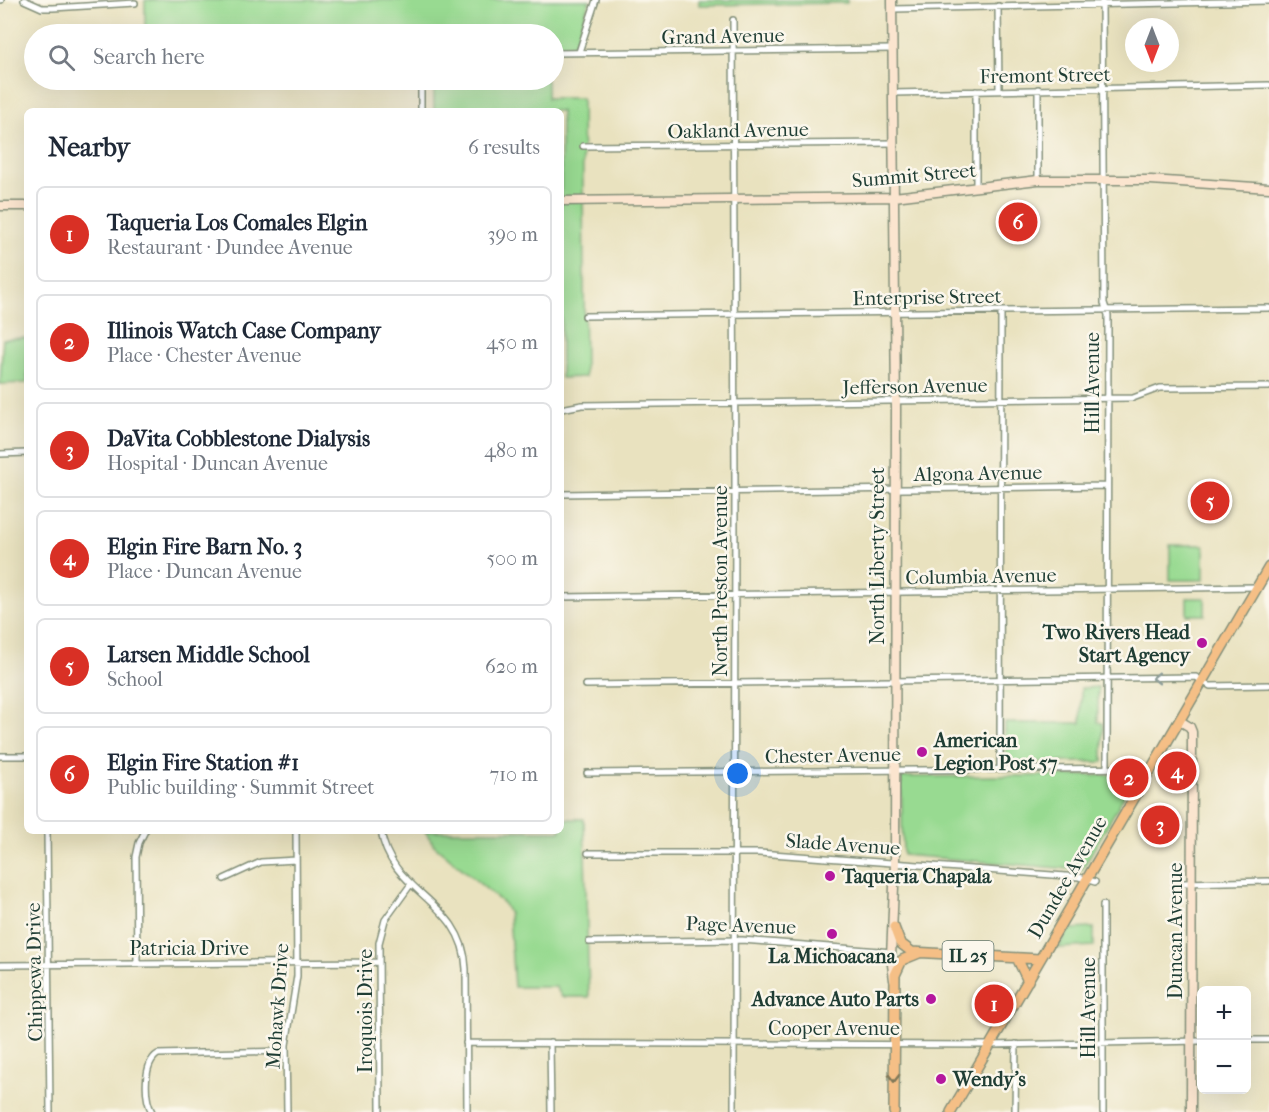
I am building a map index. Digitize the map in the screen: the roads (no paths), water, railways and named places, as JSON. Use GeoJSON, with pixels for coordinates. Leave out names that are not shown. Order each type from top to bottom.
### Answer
{"type":"FeatureCollection","features":[{"type":"Feature","properties":{"kind":"main road","name":"North Liberty Street"},"geometry":{"type":"LineString","coordinates":[[892,4],[896,401],[895,863],[892,952],[894,1112]]}},
{"type":"Feature","properties":{"kind":"main road","name":"Summit Street"},"geometry":{"type":"LineString","coordinates":[[564,201],[894,197],[1038,180],[1102,179],[1269,188]]}},
{"type":"Feature","properties":{"kind":"main road"},"geometry":{"type":"LineString","coordinates":[[0,206],[24,206]]}},
{"type":"Feature","properties":{"kind":"main road","name":"Dundee Avenue"},"geometry":{"type":"LineString","coordinates":[[951,1112],[1040,959],[1091,881],[1152,768],[1269,567]]}},
{"type":"Feature","properties":{"kind":"main road","name":"Duncan Avenue"},"geometry":{"type":"LineString","coordinates":[[1180,721],[1190,727],[1192,732],[1187,883],[1191,1112]]}},
{"type":"Feature","properties":{"kind":"main road"},"geometry":{"type":"LineString","coordinates":[[894,927],[902,945],[919,953]]}},
{"type":"Feature","properties":{"kind":"main road"},"geometry":{"type":"LineString","coordinates":[[894,981],[899,963],[919,953]]}},
{"type":"Feature","properties":{"kind":"main road","name":"IL 25"},"geometry":{"type":"LineString","coordinates":[[919,953],[1018,960]]}},
{"type":"Feature","properties":{"kind":"main road"},"geometry":{"type":"LineString","coordinates":[[1028,981],[1018,960],[1040,959]]}},
{"type":"Feature","properties":{"kind":"street"},"geometry":{"type":"LineString","coordinates":[[24,0],[42,8],[135,3]]}},
{"type":"Feature","properties":{"kind":"street"},"geometry":{"type":"LineString","coordinates":[[579,52],[596,0]]}},
{"type":"Feature","properties":{"kind":"street"},"geometry":{"type":"LineString","coordinates":[[892,4],[998,6],[1102,2],[1269,1]]}},
{"type":"Feature","properties":{"kind":"street","name":"Hill Avenue"},"geometry":{"type":"LineString","coordinates":[[1102,2],[1102,179],[1105,309],[1108,315],[1107,768]]}},
{"type":"Feature","properties":{"kind":"street"},"geometry":{"type":"LineString","coordinates":[[998,6],[999,90]]}},
{"type":"Feature","properties":{"kind":"street","name":"North Preston Avenue"},"geometry":{"type":"LineString","coordinates":[[733,20],[734,1112]]}},
{"type":"Feature","properties":{"kind":"street","name":"Grand Avenue"},"geometry":{"type":"LineString","coordinates":[[564,53],[893,49]]}},
{"type":"Feature","properties":{"kind":"street","name":"Fremont Street"},"geometry":{"type":"LineString","coordinates":[[893,93],[1269,85]]}},
{"type":"Feature","properties":{"kind":"street"},"geometry":{"type":"LineString","coordinates":[[421,90],[421,108]]}},
{"type":"Feature","properties":{"kind":"street"},"geometry":{"type":"LineString","coordinates":[[1038,90],[1038,180]]}},
{"type":"Feature","properties":{"kind":"street"},"geometry":{"type":"LineString","coordinates":[[976,91],[976,187]]}},
{"type":"Feature","properties":{"kind":"street","name":"Oakland Avenue"},"geometry":{"type":"LineString","coordinates":[[583,146],[894,143]]}},
{"type":"Feature","properties":{"kind":"street","name":"Enterprise Street"},"geometry":{"type":"LineString","coordinates":[[585,316],[1269,308]]}},
{"type":"Feature","properties":{"kind":"street"},"geometry":{"type":"LineString","coordinates":[[1000,769],[1001,311]]}},
{"type":"Feature","properties":{"kind":"street","name":"Jefferson Avenue"},"geometry":{"type":"LineString","coordinates":[[564,408],[582,405],[1136,398],[1160,388],[1269,387]]}},
{"type":"Feature","properties":{"kind":"street"},"geometry":{"type":"LineString","coordinates":[[0,454],[24,453]]}},
{"type":"Feature","properties":{"kind":"street","name":"Algona Avenue"},"geometry":{"type":"LineString","coordinates":[[564,494],[1107,486]]}},
{"type":"Feature","properties":{"kind":"street","name":"Columbia Avenue"},"geometry":{"type":"LineString","coordinates":[[564,597],[1257,587]]}},
{"type":"Feature","properties":{"kind":"street"},"geometry":{"type":"LineString","coordinates":[[586,685],[1196,677],[1210,686],[1269,685]]}},
{"type":"Feature","properties":{"kind":"street"},"geometry":{"type":"LineString","coordinates":[[0,756],[24,756]]}},
{"type":"Feature","properties":{"kind":"street","name":"Chester Avenue"},"geometry":{"type":"LineString","coordinates":[[586,773],[1152,768]]}},
{"type":"Feature","properties":{"kind":"street","name":"Chippewa Drive"},"geometry":{"type":"LineString","coordinates":[[47,834],[50,1112]]}},
{"type":"Feature","properties":{"kind":"street"},"geometry":{"type":"LineString","coordinates":[[137,963],[136,858],[144,834]]}},
{"type":"Feature","properties":{"kind":"street","name":"Mohawk Drive"},"geometry":{"type":"LineString","coordinates":[[287,1112],[286,1051],[298,962],[296,834]]}},
{"type":"Feature","properties":{"kind":"street"},"geometry":{"type":"LineString","coordinates":[[382,834],[390,859],[411,884],[448,919],[461,940],[465,960],[467,1112]]}},
{"type":"Feature","properties":{"kind":"street","name":"Slade Avenue"},"geometry":{"type":"LineString","coordinates":[[588,853],[734,852],[1079,877],[1091,881]]}},
{"type":"Feature","properties":{"kind":"street"},"geometry":{"type":"LineString","coordinates":[[224,879],[261,862],[296,860]]}},
{"type":"Feature","properties":{"kind":"street"},"geometry":{"type":"LineString","coordinates":[[1187,883],[1269,881]]}},
{"type":"Feature","properties":{"kind":"street","name":"Iroquois Drive"},"geometry":{"type":"LineString","coordinates":[[380,1112],[379,962],[383,925],[395,904],[411,884]]}},
{"type":"Feature","properties":{"kind":"street","name":"Hill Avenue"},"geometry":{"type":"LineString","coordinates":[[1103,905],[1103,1112]]}},
{"type":"Feature","properties":{"kind":"street","name":"Page Avenue"},"geometry":{"type":"LineString","coordinates":[[589,942],[735,940],[892,952]]}},
{"type":"Feature","properties":{"kind":"street","name":"Patricia Drive"},"geometry":{"type":"LineString","coordinates":[[0,965],[379,962]]}},
{"type":"Feature","properties":{"kind":"street"},"geometry":{"type":"LineString","coordinates":[[1251,1041],[1269,1040]]}},
{"type":"Feature","properties":{"kind":"street","name":"Cooper Avenue"},"geometry":{"type":"LineString","coordinates":[[466,1043],[990,1045],[1197,1041]]}},
{"type":"Feature","properties":{"kind":"street"},"geometry":{"type":"LineString","coordinates":[[550,1043],[551,1112]]}},
{"type":"Feature","properties":{"kind":"street"},"geometry":{"type":"LineString","coordinates":[[1015,1112],[1016,1044]]}},
{"type":"Feature","properties":{"kind":"street"},"geometry":{"type":"LineString","coordinates":[[152,1112],[148,1102],[148,1065],[158,1053],[286,1051]]}},
{"type":"Feature","properties":{"kind":"place","name":"Elgin Fire Station #1"},"geometry":{"type":"Point","coordinates":[1018,222]}},
{"type":"Feature","properties":{"kind":"place","name":"Larsen Middle School"},"geometry":{"type":"Point","coordinates":[1210,501]}},
{"type":"Feature","properties":{"kind":"place","name":"Two Rivers Head Start Agency"},"geometry":{"type":"Point","coordinates":[1202,643]}},
{"type":"Feature","properties":{"kind":"place","name":"American Legion Post 57"},"geometry":{"type":"Point","coordinates":[922,752]}},
{"type":"Feature","properties":{"kind":"place","name":"Elgin Fire Barn No. 3"},"geometry":{"type":"Point","coordinates":[1177,771]}},
{"type":"Feature","properties":{"kind":"place","name":"Illinois Watch Case Company"},"geometry":{"type":"Point","coordinates":[1129,778]}},
{"type":"Feature","properties":{"kind":"place","name":"DaVita Cobblestone Dialysis"},"geometry":{"type":"Point","coordinates":[1160,825]}},
{"type":"Feature","properties":{"kind":"place","name":"Taqueria Chapala"},"geometry":{"type":"Point","coordinates":[830,876]}},
{"type":"Feature","properties":{"kind":"place","name":"La Michoacana"},"geometry":{"type":"Point","coordinates":[832,934]}},
{"type":"Feature","properties":{"kind":"place","name":"Advance Auto Parts"},"geometry":{"type":"Point","coordinates":[931,999]}},
{"type":"Feature","properties":{"kind":"place","name":"Taqueria Los Comales Elgin"},"geometry":{"type":"Point","coordinates":[994,1004]}},
{"type":"Feature","properties":{"kind":"place","name":"Wendy's"},"geometry":{"type":"Point","coordinates":[941,1079]}}]}
